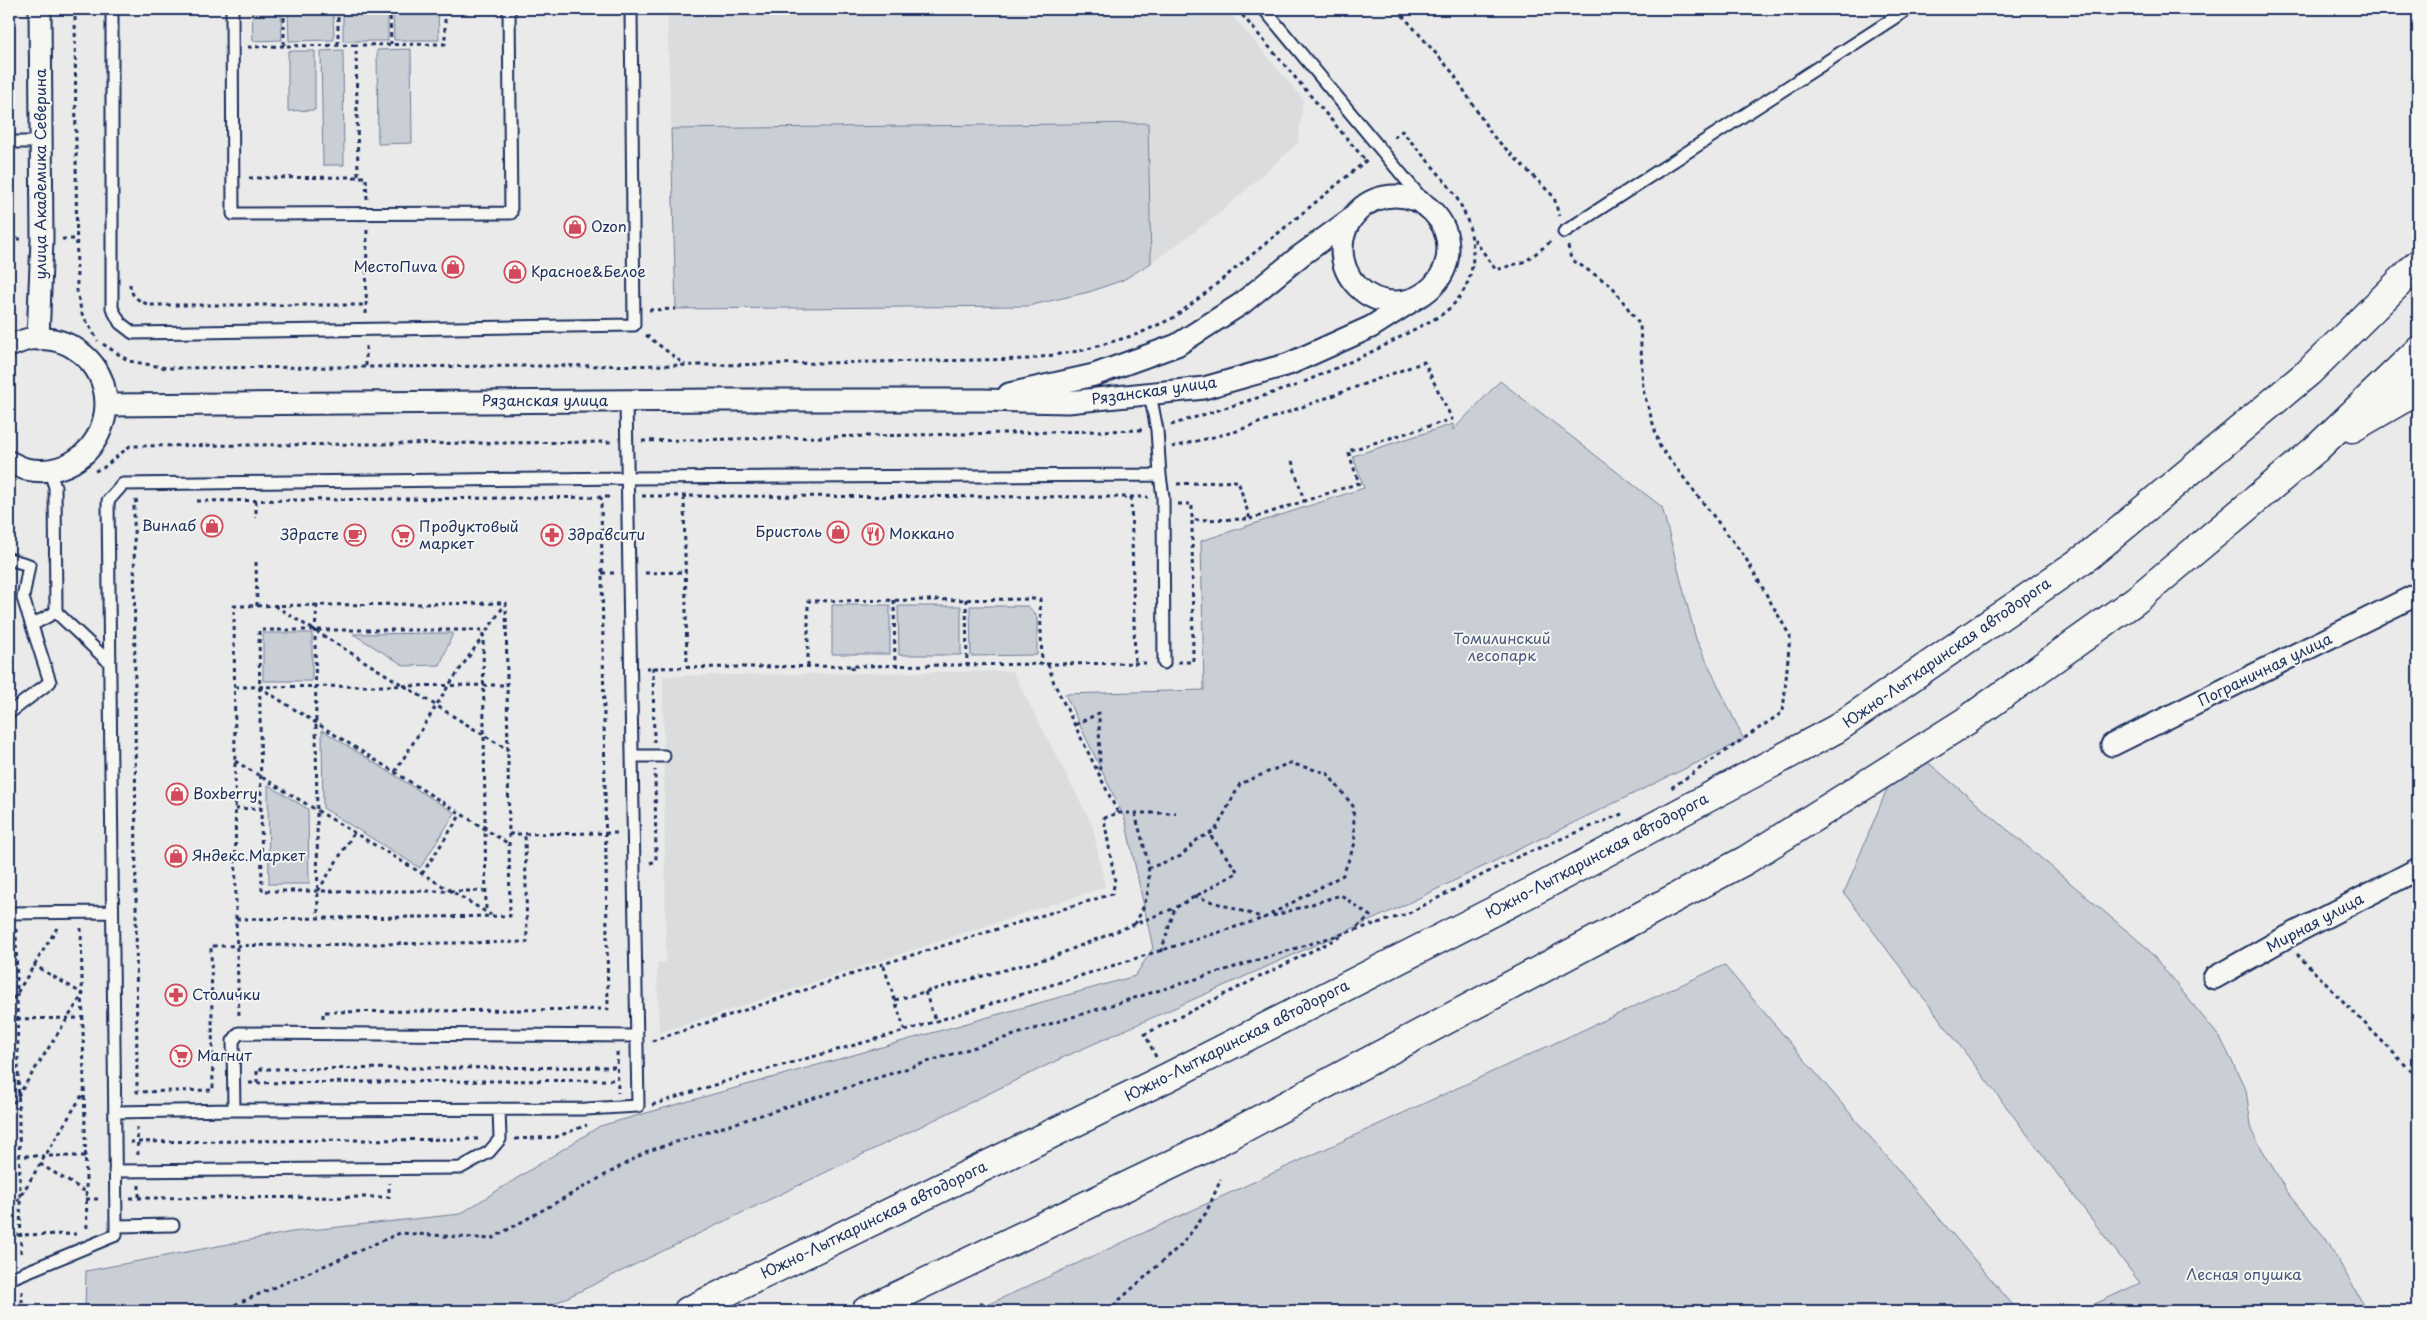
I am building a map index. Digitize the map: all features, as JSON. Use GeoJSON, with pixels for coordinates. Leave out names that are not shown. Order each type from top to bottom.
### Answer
{"type":"FeatureCollection","features":[{"type":"Feature","properties":{"kind":"main road","name":"Южно-Лыткаринская автодорога"},"geometry":{"type":"LineString","coordinates":[[688,1311],[1166,1078],[1541,887],[1836,729],[2088,556],[2309,372],[2418,264]]}},
{"type":"Feature","properties":{"kind":"main road"},"geometry":{"type":"LineString","coordinates":[[866,1311],[1204,1149],[1746,860],[1966,721],[2136,600],[2316,449],[2418,351]]}},
{"type":"Feature","properties":{"kind":"main road"},"geometry":{"type":"LineString","coordinates":[[2316,449],[2418,390]]}},
{"type":"Feature","properties":{"kind":"street","name":"улица Академика Северина"},"geometry":{"type":"LineString","coordinates":[[38,339],[42,238],[40,9]]}},
{"type":"Feature","properties":{"kind":"street"},"geometry":{"type":"LineString","coordinates":[[1399,196],[1417,201],[1432,211],[1443,226],[1448,244],[1446,262],[1439,279],[1426,292],[1409,300],[1391,302],[1376,299],[1362,291],[1351,280],[1344,266],[1343,236],[1351,219],[1364,206],[1381,198],[1399,196]]}},
{"type":"Feature","properties":{"kind":"street","name":"Рязанская улица"},"geometry":{"type":"LineString","coordinates":[[982,400],[1094,375],[1177,345],[1241,304],[1300,256],[1351,219]]}},
{"type":"Feature","properties":{"kind":"street","name":"Рязанская улица"},"geometry":{"type":"LineString","coordinates":[[107,405],[626,401],[982,400],[1068,402],[1204,388],[1289,364],[1371,327],[1426,292]]}},
{"type":"Feature","properties":{"kind":"street"},"geometry":{"type":"LineString","coordinates":[[9,346],[30,339],[49,338],[68,344],[84,354],[96,368],[104,386],[107,405],[104,424],[96,440],[83,454],[67,465],[49,470],[26,469],[9,462]]}},
{"type":"Feature","properties":{"kind":"street","name":"Пограничная улица"},"geometry":{"type":"LineString","coordinates":[[2112,745],[2418,594]]}},
{"type":"Feature","properties":{"kind":"street","name":"Мирная улица"},"geometry":{"type":"LineString","coordinates":[[2214,978],[2283,939],[2418,869]]}},
{"type":"Feature","properties":{"kind":"lane"},"geometry":{"type":"LineString","coordinates":[[112,9],[112,308],[120,323],[133,333],[634,325],[631,9]]}},
{"type":"Feature","properties":{"kind":"lane"},"geometry":{"type":"LineString","coordinates":[[232,9],[233,214],[367,215],[511,213],[509,9]]}},
{"type":"Feature","properties":{"kind":"lane"},"geometry":{"type":"LineString","coordinates":[[1264,9],[1432,211]]}},
{"type":"Feature","properties":{"kind":"lane"},"geometry":{"type":"LineString","coordinates":[[1564,232],[1908,9]]}},
{"type":"Feature","properties":{"kind":"lane"},"geometry":{"type":"LineString","coordinates":[[9,142],[41,142]]}},
{"type":"Feature","properties":{"kind":"lane"},"geometry":{"type":"LineString","coordinates":[[1150,394],[1159,450],[1163,501],[1164,663]]}},
{"type":"Feature","properties":{"kind":"lane"},"geometry":{"type":"LineString","coordinates":[[115,1112],[234,1110],[618,1110],[638,1106],[626,401]]}},
{"type":"Feature","properties":{"kind":"lane"},"geometry":{"type":"LineString","coordinates":[[49,470],[55,486],[56,612],[109,662]]}},
{"type":"Feature","properties":{"kind":"lane"},"geometry":{"type":"LineString","coordinates":[[9,1279],[116,1235],[108,501],[123,484],[627,478],[1160,475]]}},
{"type":"Feature","properties":{"kind":"lane"},"geometry":{"type":"LineString","coordinates":[[9,559],[29,565],[23,598],[50,682],[9,713]]}},
{"type":"Feature","properties":{"kind":"lane"},"geometry":{"type":"LineString","coordinates":[[32,625],[56,612]]}},
{"type":"Feature","properties":{"kind":"lane"},"geometry":{"type":"LineString","coordinates":[[632,756],[659,756]]}},
{"type":"Feature","properties":{"kind":"lane"},"geometry":{"type":"LineString","coordinates":[[9,913],[112,912]]}},
{"type":"Feature","properties":{"kind":"lane"},"geometry":{"type":"LineString","coordinates":[[234,1110],[233,1041],[239,1033],[637,1036]]}},
{"type":"Feature","properties":{"kind":"lane"},"geometry":{"type":"LineString","coordinates":[[115,1170],[460,1168],[489,1152],[500,1139],[499,1109]]}},
{"type":"Feature","properties":{"kind":"lane"},"geometry":{"type":"LineString","coordinates":[[116,1226],[173,1225]]}},
{"type":"Feature","properties":{"kind":"path"},"geometry":{"type":"LineString","coordinates":[[284,9],[284,46]]}},
{"type":"Feature","properties":{"kind":"path"},"geometry":{"type":"LineString","coordinates":[[338,9],[338,45]]}},
{"type":"Feature","properties":{"kind":"path"},"geometry":{"type":"LineString","coordinates":[[390,9],[391,44]]}},
{"type":"Feature","properties":{"kind":"path"},"geometry":{"type":"LineString","coordinates":[[232,47],[445,44],[445,9]]}},
{"type":"Feature","properties":{"kind":"path"},"geometry":{"type":"LineString","coordinates":[[1237,9],[1366,161]]}},
{"type":"Feature","properties":{"kind":"path"},"geometry":{"type":"LineString","coordinates":[[1397,9],[1453,73],[1492,135],[1554,197],[1571,259],[1612,286],[1640,325],[1643,390],[1660,447],[1745,557],[1790,636],[1783,712],[1666,792]]}},
{"type":"Feature","properties":{"kind":"path"},"geometry":{"type":"LineString","coordinates":[[356,45],[358,177]]}},
{"type":"Feature","properties":{"kind":"path"},"geometry":{"type":"LineString","coordinates":[[233,179],[366,177],[366,328]]}},
{"type":"Feature","properties":{"kind":"path"},"geometry":{"type":"LineString","coordinates":[[209,367],[685,364],[1029,359],[1084,350],[1138,334],[1173,318],[1340,184]]}},
{"type":"Feature","properties":{"kind":"path"},"geometry":{"type":"LineString","coordinates":[[367,227],[377,227]]}},
{"type":"Feature","properties":{"kind":"path"},"geometry":{"type":"LineString","coordinates":[[1473,237],[1496,270],[1526,261],[1564,232]]}},
{"type":"Feature","properties":{"kind":"path"},"geometry":{"type":"LineString","coordinates":[[130,279],[130,289],[135,297],[142,303],[150,305],[366,305]]}},
{"type":"Feature","properties":{"kind":"path"},"geometry":{"type":"LineString","coordinates":[[634,310],[676,309]]}},
{"type":"Feature","properties":{"kind":"path"},"geometry":{"type":"LineString","coordinates":[[634,325],[685,364]]}},
{"type":"Feature","properties":{"kind":"path"},"geometry":{"type":"LineString","coordinates":[[1159,450],[1234,432],[1424,362],[1452,419],[1348,451],[1359,483],[1250,519],[1192,520]]}},
{"type":"Feature","properties":{"kind":"path"},"geometry":{"type":"LineString","coordinates":[[88,474],[103,468],[130,446],[208,445]]}},
{"type":"Feature","properties":{"kind":"path"},"geometry":{"type":"LineString","coordinates":[[1292,461],[1304,501]]}},
{"type":"Feature","properties":{"kind":"path"},"geometry":{"type":"LineString","coordinates":[[1163,501],[1177,484],[1238,481],[1250,519]]}},
{"type":"Feature","properties":{"kind":"path"},"geometry":{"type":"LineString","coordinates":[[190,501],[627,496],[1131,497],[1192,504],[1193,662],[630,668]]}},
{"type":"Feature","properties":{"kind":"path"},"geometry":{"type":"LineString","coordinates":[[323,1034],[323,1012],[608,1009],[604,833],[601,497]]}},
{"type":"Feature","properties":{"kind":"path"},"geometry":{"type":"LineString","coordinates":[[684,497],[687,667]]}},
{"type":"Feature","properties":{"kind":"path"},"geometry":{"type":"LineString","coordinates":[[1131,497],[1135,663]]}},
{"type":"Feature","properties":{"kind":"path"},"geometry":{"type":"LineString","coordinates":[[256,500],[256,518]]}},
{"type":"Feature","properties":{"kind":"path"},"geometry":{"type":"LineString","coordinates":[[139,1198],[134,502],[144,501]]}},
{"type":"Feature","properties":{"kind":"path"},"geometry":{"type":"LineString","coordinates":[[256,562],[256,606]]}},
{"type":"Feature","properties":{"kind":"path"},"geometry":{"type":"LineString","coordinates":[[808,666],[808,601],[966,599],[1040,599],[1042,664]]}},
{"type":"Feature","properties":{"kind":"path"},"geometry":{"type":"LineString","coordinates":[[966,599],[967,665]]}},
{"type":"Feature","properties":{"kind":"path"},"geometry":{"type":"LineString","coordinates":[[894,600],[895,665]]}},
{"type":"Feature","properties":{"kind":"path"},"geometry":{"type":"LineString","coordinates":[[239,1033],[236,919],[234,606],[506,603]]}},
{"type":"Feature","properties":{"kind":"path"},"geometry":{"type":"LineString","coordinates":[[394,772],[449,685],[506,603]]}},
{"type":"Feature","properties":{"kind":"path"},"geometry":{"type":"LineString","coordinates":[[236,919],[510,916],[506,603]]}},
{"type":"Feature","properties":{"kind":"path"},"geometry":{"type":"LineString","coordinates":[[275,605],[508,750]]}},
{"type":"Feature","properties":{"kind":"path"},"geometry":{"type":"LineString","coordinates":[[318,605],[315,630],[318,918]]}},
{"type":"Feature","properties":{"kind":"path"},"geometry":{"type":"LineString","coordinates":[[486,891],[262,891],[258,687],[259,630],[483,630],[484,685],[484,735],[486,891],[486,912]]}},
{"type":"Feature","properties":{"kind":"path"},"geometry":{"type":"LineString","coordinates":[[1048,664],[1054,683],[1118,812]]}},
{"type":"Feature","properties":{"kind":"path"},"geometry":{"type":"LineString","coordinates":[[852,666],[853,673]]}},
{"type":"Feature","properties":{"kind":"path"},"geometry":{"type":"LineString","coordinates":[[650,871],[650,861],[656,861],[659,756],[653,667]]}},
{"type":"Feature","properties":{"kind":"path"},"geometry":{"type":"LineString","coordinates":[[234,687],[507,685]]}},
{"type":"Feature","properties":{"kind":"path"},"geometry":{"type":"LineString","coordinates":[[258,687],[510,844]]}},
{"type":"Feature","properties":{"kind":"path"},"geometry":{"type":"LineString","coordinates":[[1075,725],[1099,713],[1100,776]]}},
{"type":"Feature","properties":{"kind":"path"},"geometry":{"type":"LineString","coordinates":[[235,761],[492,916]]}},
{"type":"Feature","properties":{"kind":"path"},"geometry":{"type":"LineString","coordinates":[[1149,868],[1181,856],[1198,839],[1215,831],[1240,784],[1289,763],[1327,773],[1353,806],[1355,843],[1343,875],[1264,918],[1194,896]]}},
{"type":"Feature","properties":{"kind":"path"},"geometry":{"type":"LineString","coordinates":[[235,809],[261,808]]}},
{"type":"Feature","properties":{"kind":"path"},"geometry":{"type":"LineString","coordinates":[[220,1311],[400,1233],[491,1239],[648,1152],[955,1053],[1407,914],[1518,857],[1633,810]]}},
{"type":"Feature","properties":{"kind":"path"},"geometry":{"type":"LineString","coordinates":[[637,1036],[652,1041],[883,964],[1112,894],[1115,882],[1104,818],[1118,812],[1176,812]]}},
{"type":"Feature","properties":{"kind":"path"},"geometry":{"type":"LineString","coordinates":[[1135,812],[1149,868],[1149,892],[1146,904],[1135,924]]}},
{"type":"Feature","properties":{"kind":"path"},"geometry":{"type":"LineString","coordinates":[[422,874],[461,814]]}},
{"type":"Feature","properties":{"kind":"path"},"geometry":{"type":"LineString","coordinates":[[318,891],[354,833]]}},
{"type":"Feature","properties":{"kind":"path"},"geometry":{"type":"LineString","coordinates":[[509,834],[633,833]]}},
{"type":"Feature","properties":{"kind":"path"},"geometry":{"type":"LineString","coordinates":[[137,1092],[213,1090],[211,946],[527,942],[525,834]]}},
{"type":"Feature","properties":{"kind":"path"},"geometry":{"type":"LineString","coordinates":[[895,1000],[1052,957],[1175,908],[1238,872],[1209,834]]}},
{"type":"Feature","properties":{"kind":"path"},"geometry":{"type":"LineString","coordinates":[[115,1142],[556,1138],[618,1110],[645,1108],[733,1079],[936,1022],[1341,895],[1370,916],[1352,931],[1145,1034],[1158,1062]]}},
{"type":"Feature","properties":{"kind":"path"},"geometry":{"type":"LineString","coordinates":[[1161,952],[1175,908]]}},
{"type":"Feature","properties":{"kind":"path"},"geometry":{"type":"LineString","coordinates":[[9,1235],[87,1234],[81,912]]}},
{"type":"Feature","properties":{"kind":"path"},"geometry":{"type":"LineString","coordinates":[[16,927],[22,1310]]}},
{"type":"Feature","properties":{"kind":"path"},"geometry":{"type":"LineString","coordinates":[[9,1006],[57,927]]}},
{"type":"Feature","properties":{"kind":"path"},"geometry":{"type":"LineString","coordinates":[[2283,939],[2418,1078]]}},
{"type":"Feature","properties":{"kind":"path"},"geometry":{"type":"LineString","coordinates":[[883,964],[905,1031]]}},
{"type":"Feature","properties":{"kind":"path"},"geometry":{"type":"LineString","coordinates":[[34,966],[83,994]]}},
{"type":"Feature","properties":{"kind":"path"},"geometry":{"type":"LineString","coordinates":[[925,992],[936,1022]]}},
{"type":"Feature","properties":{"kind":"path"},"geometry":{"type":"LineString","coordinates":[[9,1110],[83,994]]}},
{"type":"Feature","properties":{"kind":"path"},"geometry":{"type":"LineString","coordinates":[[9,1019],[83,1018]]}},
{"type":"Feature","properties":{"kind":"path"},"geometry":{"type":"LineString","coordinates":[[652,1031],[652,1041]]}},
{"type":"Feature","properties":{"kind":"path"},"geometry":{"type":"LineString","coordinates":[[616,1036],[618,1110]]}},
{"type":"Feature","properties":{"kind":"path"},"geometry":{"type":"LineString","coordinates":[[257,1083],[256,1069],[617,1067]]}},
{"type":"Feature","properties":{"kind":"path"},"geometry":{"type":"LineString","coordinates":[[213,1083],[617,1080]]}},
{"type":"Feature","properties":{"kind":"path"},"geometry":{"type":"LineString","coordinates":[[9,1215],[84,1092]]}},
{"type":"Feature","properties":{"kind":"path"},"geometry":{"type":"LineString","coordinates":[[9,1156],[86,1156]]}},
{"type":"Feature","properties":{"kind":"path"},"geometry":{"type":"LineString","coordinates":[[40,1164],[86,1192]]}},
{"type":"Feature","properties":{"kind":"path"},"geometry":{"type":"LineString","coordinates":[[1107,1311],[1182,1244],[1206,1213],[1221,1179]]}},
{"type":"Feature","properties":{"kind":"path"},"geometry":{"type":"LineString","coordinates":[[86,1199],[389,1197]]}},
{"type":"Feature","properties":{"kind":"path"},"geometry":{"type":"LineString","coordinates":[[981,1302],[985,1311]]}},
{"type":"Feature","properties":{"kind":"shaded area"},"geometry":{"type":"Polygon","coordinates":[[[667,9],[1227,9],[1303,99],[1298,143],[1219,214],[1151,263],[1147,123],[671,129],[667,9]]]}},
{"type":"Feature","properties":{"kind":"shaded area"},"geometry":{"type":"Polygon","coordinates":[[[1012,671],[1092,824],[1105,887],[659,1033],[657,963],[666,962],[663,676],[1012,671]]]}},
{"type":"Feature","properties":{"kind":"green space"},"geometry":{"type":"Polygon","coordinates":[[[252,9],[281,9],[282,40],[253,41],[252,9]]]}},
{"type":"Feature","properties":{"kind":"green space"},"geometry":{"type":"Polygon","coordinates":[[[288,9],[333,9],[334,40],[289,41],[288,9]]]}},
{"type":"Feature","properties":{"kind":"green space"},"geometry":{"type":"Polygon","coordinates":[[[343,9],[388,9],[388,41],[343,41],[343,9]]]}},
{"type":"Feature","properties":{"kind":"green space"},"geometry":{"type":"Polygon","coordinates":[[[393,9],[438,9],[439,40],[394,40],[393,9]]]}},
{"type":"Feature","properties":{"kind":"green space"},"geometry":{"type":"Polygon","coordinates":[[[411,49],[412,143],[378,144],[377,50],[411,49]]]}},
{"type":"Feature","properties":{"kind":"green space"},"geometry":{"type":"Polygon","coordinates":[[[343,50],[344,165],[323,165],[321,51],[343,50]]]}},
{"type":"Feature","properties":{"kind":"green space"},"geometry":{"type":"Polygon","coordinates":[[[288,51],[315,51],[315,110],[288,111],[288,51]]]}},
{"type":"Feature","properties":{"kind":"green space"},"geometry":{"type":"Polygon","coordinates":[[[1148,123],[1151,263],[1123,280],[1089,292],[1028,306],[676,309],[671,129],[1148,123]]]}},
{"type":"Feature","properties":{"kind":"green space","name":"Томилинский лесопарк"},"geometry":{"type":"Polygon","coordinates":[[[1500,381],[1662,507],[1696,639],[1744,740],[1396,909],[1062,1058],[539,1311],[85,1311],[86,1271],[292,1232],[460,1214],[600,1126],[1135,976],[1153,948],[1125,819],[1065,694],[1204,690],[1201,541],[1364,488],[1353,456],[1453,424],[1453,430],[1500,381]]]}},
{"type":"Feature","properties":{"kind":"green space"},"geometry":{"type":"Polygon","coordinates":[[[832,605],[890,605],[890,654],[832,654],[832,605]]]}},
{"type":"Feature","properties":{"kind":"green space"},"geometry":{"type":"Polygon","coordinates":[[[898,606],[961,606],[961,655],[899,655],[898,606]]]}},
{"type":"Feature","properties":{"kind":"green space"},"geometry":{"type":"Polygon","coordinates":[[[970,606],[1028,606],[1037,616],[1037,655],[971,656],[970,606]]]}},
{"type":"Feature","properties":{"kind":"green space"},"geometry":{"type":"Polygon","coordinates":[[[263,633],[312,633],[312,681],[263,681],[263,633]]]}},
{"type":"Feature","properties":{"kind":"green space"},"geometry":{"type":"Polygon","coordinates":[[[453,633],[440,665],[405,666],[353,634],[453,633]]]}},
{"type":"Feature","properties":{"kind":"green space"},"geometry":{"type":"Polygon","coordinates":[[[322,730],[455,813],[420,868],[323,808],[322,730]]]}},
{"type":"Feature","properties":{"kind":"green space","name":"Лесная опушка"},"geometry":{"type":"Polygon","coordinates":[[[1924,759],[2146,947],[2221,1039],[2246,1090],[2252,1132],[2286,1190],[2326,1239],[2367,1311],[2080,1311],[2140,1283],[1844,893],[1892,777],[1924,759]]]}},
{"type":"Feature","properties":{"kind":"green space"},"geometry":{"type":"Polygon","coordinates":[[[268,785],[308,809],[309,884],[269,884],[268,785]]]}},
{"type":"Feature","properties":{"kind":"green space"},"geometry":{"type":"Polygon","coordinates":[[[1724,965],[2018,1311],[974,1311],[1724,965]]]}},
{"type":"Feature","properties":{"kind":"place","name":"Ozon"},"geometry":{"type":"Point","coordinates":[575,227]}},
{"type":"Feature","properties":{"kind":"place","name":"МестоПиvа"},"geometry":{"type":"Point","coordinates":[453,267]}},
{"type":"Feature","properties":{"kind":"place","name":"Красное&Белое"},"geometry":{"type":"Point","coordinates":[515,272]}},
{"type":"Feature","properties":{"kind":"place","name":"Винлаб"},"geometry":{"type":"Point","coordinates":[212,526]}},
{"type":"Feature","properties":{"kind":"place","name":"Бристоль"},"geometry":{"type":"Point","coordinates":[838,532]}},
{"type":"Feature","properties":{"kind":"place","name":"Моккано"},"geometry":{"type":"Point","coordinates":[873,534]}},
{"type":"Feature","properties":{"kind":"place","name":"Здрасте"},"geometry":{"type":"Point","coordinates":[355,535]}},
{"type":"Feature","properties":{"kind":"place","name":"Здравсити"},"geometry":{"type":"Point","coordinates":[552,535]}},
{"type":"Feature","properties":{"kind":"place","name":"Продуктовый маркет"},"geometry":{"type":"Point","coordinates":[403,536]}},
{"type":"Feature","properties":{"kind":"place","name":"Boxberry"},"geometry":{"type":"Point","coordinates":[177,794]}},
{"type":"Feature","properties":{"kind":"place","name":"Яндекс.Маркет"},"geometry":{"type":"Point","coordinates":[176,856]}},
{"type":"Feature","properties":{"kind":"place","name":"Столички"},"geometry":{"type":"Point","coordinates":[176,995]}},
{"type":"Feature","properties":{"kind":"place","name":"Магнит"},"geometry":{"type":"Point","coordinates":[181,1056]}}]}
